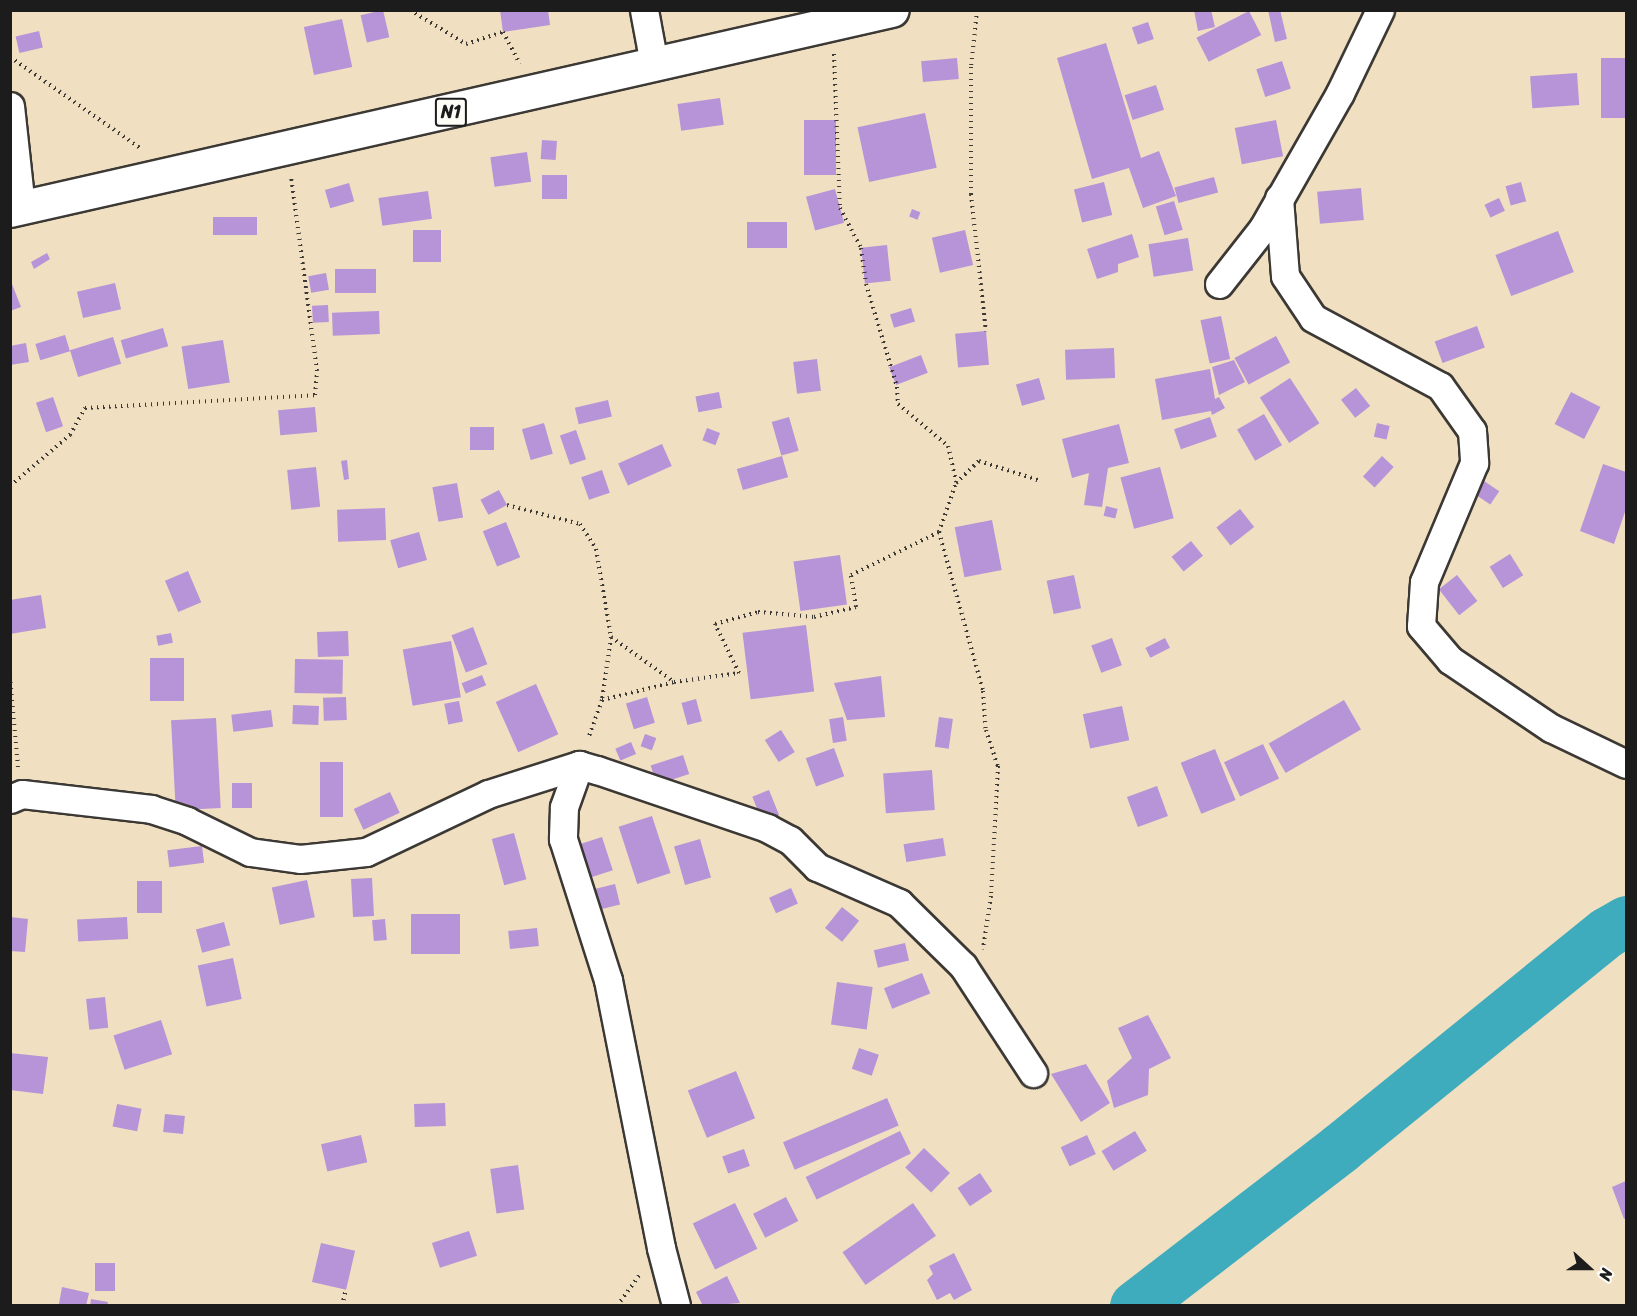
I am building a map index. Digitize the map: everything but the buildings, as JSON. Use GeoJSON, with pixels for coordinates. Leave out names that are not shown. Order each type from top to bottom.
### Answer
{"type":"FeatureCollection","features":[{"type":"Feature","properties":{"kind":"highway","name":"N1"},"geometry":{"type":"LineString","coordinates":[[16,209],[287,150],[892,10]]}},
{"type":"Feature","properties":{"kind":"street"},"geometry":{"type":"LineString","coordinates":[[644,10],[654,64]]}},
{"type":"Feature","properties":{"kind":"street"},"geometry":{"type":"LineString","coordinates":[[1219,284],[1263,228],[1340,93],[1380,10]]}},
{"type":"Feature","properties":{"kind":"street"},"geometry":{"type":"LineString","coordinates":[[10,106],[16,209]]}},
{"type":"Feature","properties":{"kind":"street"},"geometry":{"type":"LineString","coordinates":[[1279,198],[1285,276],[1313,318],[1440,386],[1472,431],[1474,463],[1424,582],[1421,626],[1450,660],[1551,728],[1626,764]]}},
{"type":"Feature","properties":{"kind":"street"},"geometry":{"type":"LineString","coordinates":[[579,765],[561,823],[563,839],[609,980],[661,1248],[676,1305]]}},
{"type":"Feature","properties":{"kind":"street"},"geometry":{"type":"LineString","coordinates":[[16,796],[150,810],[187,821],[250,852],[300,859],[366,852],[488,794],[579,765],[707,805],[790,840],[817,867],[899,903],[934,934],[977,988],[1033,1073]]}},
{"type":"Feature","properties":{"kind":"path"},"geometry":{"type":"LineString","coordinates":[[410,10],[466,44],[503,32],[535,93]]}},
{"type":"Feature","properties":{"kind":"path"},"geometry":{"type":"LineString","coordinates":[[977,10],[971,67],[971,194],[986,331]]}},
{"type":"Feature","properties":{"kind":"path"},"geometry":{"type":"LineString","coordinates":[[833,25],[840,208],[861,248],[866,284],[897,387],[898,404],[948,446],[956,483]]}},
{"type":"Feature","properties":{"kind":"path"},"geometry":{"type":"LineString","coordinates":[[10,57],[176,175]]}},
{"type":"Feature","properties":{"kind":"path"},"geometry":{"type":"LineString","coordinates":[[10,486],[70,435],[85,408],[315,395],[316,363],[287,150]]}},
{"type":"Feature","properties":{"kind":"path"},"geometry":{"type":"LineString","coordinates":[[977,988],[991,896],[999,766],[986,730],[983,691],[939,532],[956,483],[979,461],[1041,481]]}},
{"type":"Feature","properties":{"kind":"path"},"geometry":{"type":"LineString","coordinates":[[507,505],[580,524],[596,549],[611,637],[602,700],[579,765]]}},
{"type":"Feature","properties":{"kind":"path"},"geometry":{"type":"LineString","coordinates":[[602,700],[674,682],[740,674],[715,624],[758,612],[814,617],[856,607],[851,575],[939,532]]}},
{"type":"Feature","properties":{"kind":"path"},"geometry":{"type":"LineString","coordinates":[[611,637],[674,682]]}},
{"type":"Feature","properties":{"kind":"path"},"geometry":{"type":"LineString","coordinates":[[10,676],[16,796]]}},
{"type":"Feature","properties":{"kind":"path"},"geometry":{"type":"LineString","coordinates":[[342,1305],[346,1289]]}},
{"type":"Feature","properties":{"kind":"waterway"},"geometry":{"type":"LineString","coordinates":[[1135,1306],[1340,1148],[1607,932],[1626,921]]}}]}
